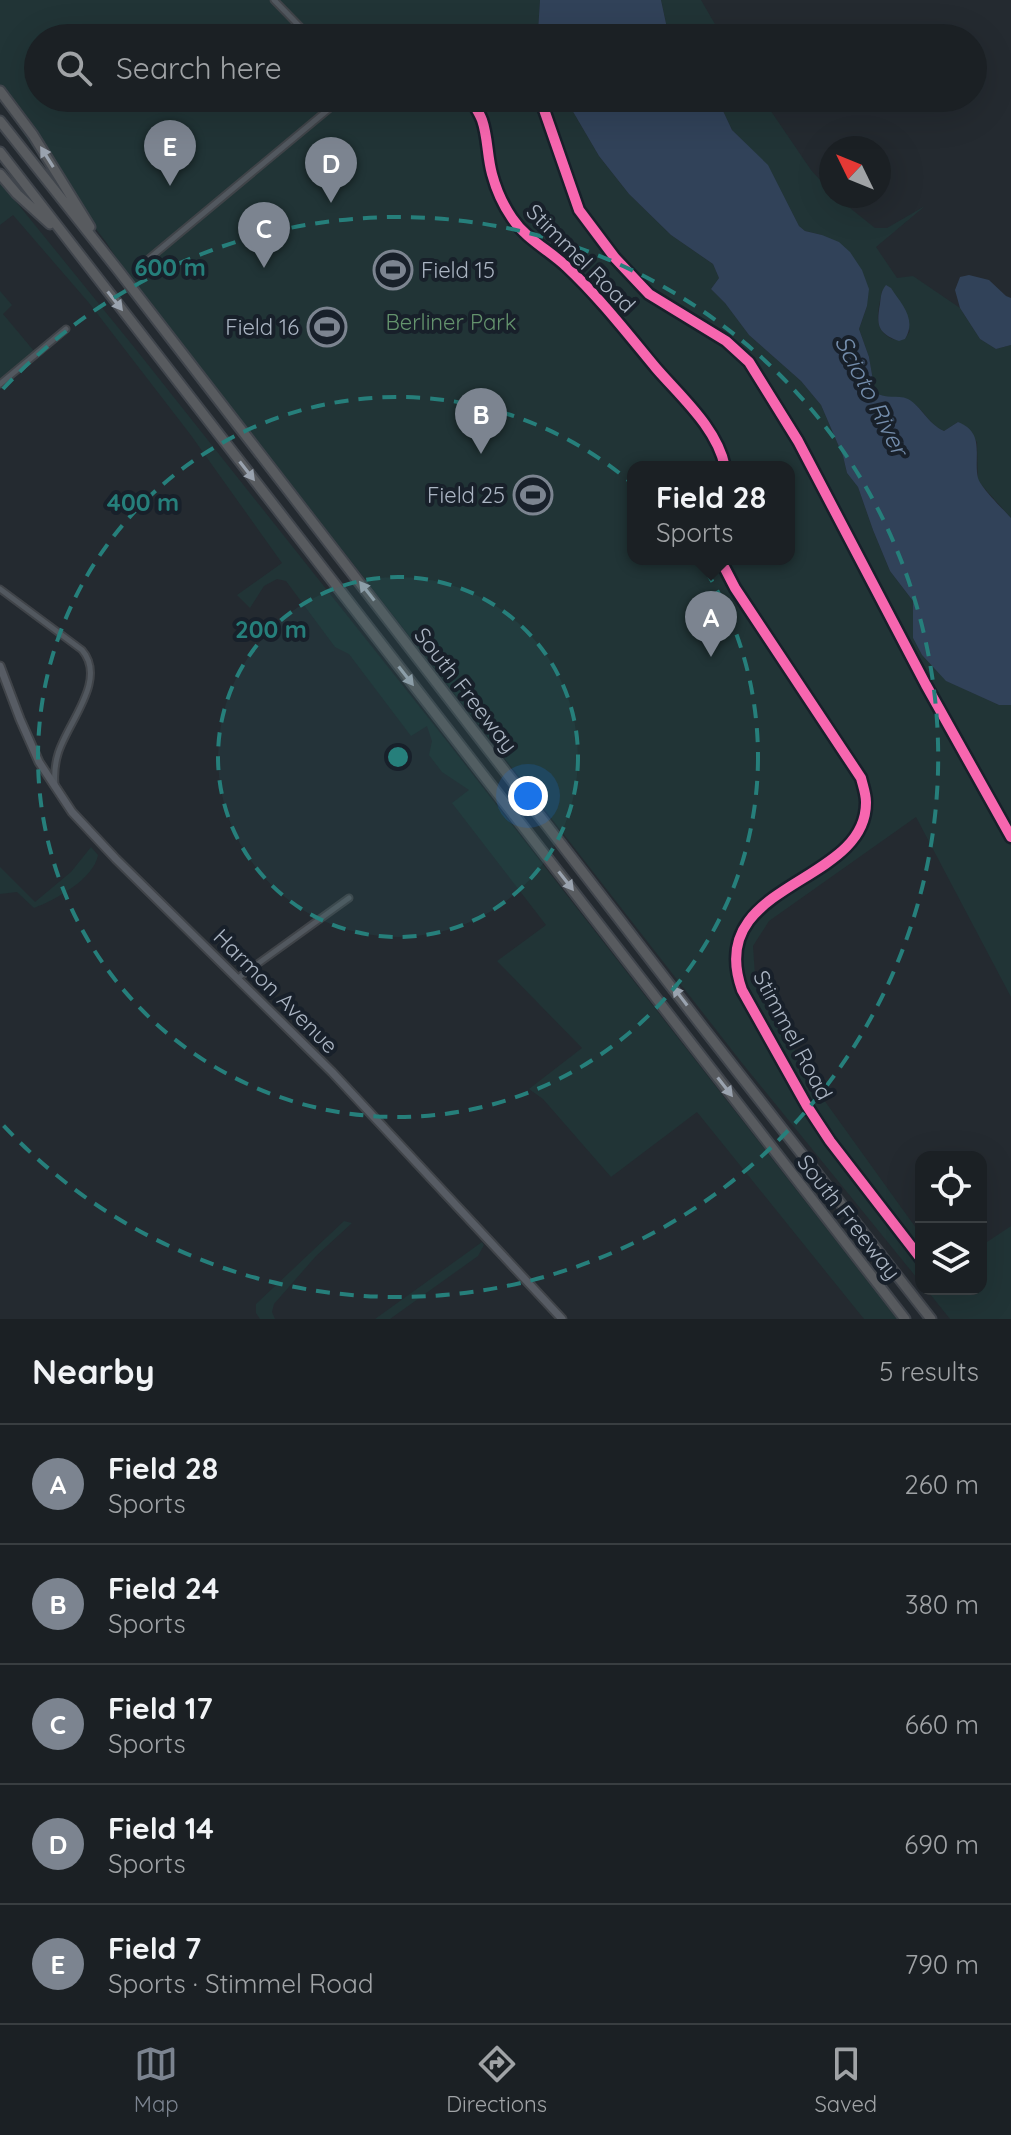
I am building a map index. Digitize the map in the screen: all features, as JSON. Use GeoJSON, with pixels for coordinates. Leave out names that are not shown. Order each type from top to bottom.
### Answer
{"type":"FeatureCollection","features":[{"type":"Feature","properties":{"kind":"highway"},"geometry":{"type":"LineString","coordinates":[[0,91],[33,135],[118,270]]}},
{"type":"Feature","properties":{"kind":"highway","name":"South Freeway"},"geometry":{"type":"LineString","coordinates":[[0,121],[931,1319]]}},
{"type":"Feature","properties":{"kind":"highway","name":"South Freeway"},"geometry":{"type":"LineString","coordinates":[[0,152],[905,1319]]}},
{"type":"Feature","properties":{"kind":"highway"},"geometry":{"type":"LineString","coordinates":[[0,174],[67,240]]}},
{"type":"Feature","properties":{"kind":"main road","name":"Harmon Avenue"},"geometry":{"type":"LineString","coordinates":[[0,666],[39,762],[55,788],[92,834],[341,1082],[562,1319]]}},
{"type":"Feature","properties":{"kind":"street"},"geometry":{"type":"LineString","coordinates":[[274,0],[297,24]]}},
{"type":"Feature","properties":{"kind":"street"},"geometry":{"type":"LineString","coordinates":[[139,267],[325,112]]}},
{"type":"Feature","properties":{"kind":"street","name":"Stimmel Road"},"geometry":{"type":"LineString","coordinates":[[478,112],[488,142],[491,172],[513,220],[534,243],[564,264],[626,332],[707,426],[723,461]]}},
{"type":"Feature","properties":{"kind":"street"},"geometry":{"type":"LineString","coordinates":[[0,384],[66,329]]}},
{"type":"Feature","properties":{"kind":"street","name":"Stimmel Road"},"geometry":{"type":"LineString","coordinates":[[723,565],[861,778],[866,800],[861,825],[852,841],[759,909],[746,923],[738,938],[736,972],[742,990],[807,1106],[830,1141],[915,1251]]}},
{"type":"Feature","properties":{"kind":"street"},"geometry":{"type":"LineString","coordinates":[[0,589],[82,650],[91,666],[84,701],[58,752],[54,771],[55,788]]}},
{"type":"Feature","properties":{"kind":"street"},"geometry":{"type":"LineString","coordinates":[[238,978],[349,898]]}},
{"type":"Feature","properties":{"kind":"green space","name":"Berliner Park"},"geometry":{"type":"Polygon","coordinates":[[[0,0],[540,0],[538,24],[24,24],[24,112],[573,112],[599,156],[629,194],[671,235],[713,264],[719,278],[711,289],[749,335],[801,381],[821,405],[847,473],[858,487],[890,571],[913,601],[913,638],[922,655],[947,681],[999,705],[1011,705],[1011,997],[916,817],[769,921],[753,946],[755,975],[814,1086],[915,1227],[915,1242],[837,1144],[809,1102],[745,990],[738,973],[737,943],[731,947],[732,969],[739,988],[801,1101],[915,1254],[915,1276],[742,1063],[124,270],[36,152],[0,99],[0,0]]]}},
{"type":"Feature","properties":{"kind":"green space"},"geometry":{"type":"Polygon","coordinates":[[[661,0],[701,0],[715,24],[666,24],[661,0]]]}},
{"type":"Feature","properties":{"kind":"green space"},"geometry":{"type":"Polygon","coordinates":[[[724,112],[772,112],[819,179],[819,208],[850,208],[875,228],[887,228],[925,206],[876,247],[897,278],[913,276],[960,308],[980,339],[996,349],[1011,345],[1011,518],[978,481],[977,442],[958,422],[944,431],[914,404],[875,392],[869,357],[859,329],[867,306],[822,235],[805,231],[799,226],[768,166],[732,130],[724,112]],[[882,290],[879,325],[888,337],[905,339],[910,331],[882,290]]]}},
{"type":"Feature","properties":{"kind":"green space"},"geometry":{"type":"Polygon","coordinates":[[[0,182],[446,740],[897,1319],[864,1319],[697,1112],[611,1177],[543,1099],[529,1089],[582,1048],[497,961],[546,925],[452,803],[469,790],[442,772],[429,755],[432,741],[427,726],[411,736],[349,654],[335,647],[286,581],[277,579],[264,586],[250,608],[237,595],[282,563],[190,434],[89,303],[13,215],[0,225],[0,182]]]}},
{"type":"Feature","properties":{"kind":"green space"},"geometry":{"type":"Polygon","coordinates":[[[0,291],[12,305],[3,314],[34,351],[0,379],[0,291]]]}},
{"type":"Feature","properties":{"kind":"green space"},"geometry":{"type":"Polygon","coordinates":[[[91,847],[98,855],[95,864],[82,880],[52,900],[34,908],[17,892],[0,894],[0,867],[35,902],[71,872],[91,847]]]}},
{"type":"Feature","properties":{"kind":"green space"},"geometry":{"type":"Polygon","coordinates":[[[344,1221],[352,1223],[316,1256],[274,1304],[272,1312],[275,1319],[260,1319],[256,1304],[344,1221]]]}},
{"type":"Feature","properties":{"kind":"green space"},"geometry":{"type":"Polygon","coordinates":[[[1011,1226],[1011,1319],[950,1319],[931,1295],[987,1295],[987,1242],[1011,1226]]]}},
{"type":"Feature","properties":{"kind":"green space"},"geometry":{"type":"Polygon","coordinates":[[[482,1242],[484,1245],[478,1256],[390,1319],[375,1319],[482,1242]]]}},
{"type":"Feature","properties":{"kind":"water"},"geometry":{"type":"Polygon","coordinates":[[[540,0],[661,0],[666,24],[538,24],[540,0]]]}},
{"type":"Feature","properties":{"kind":"water","name":"Scioto River"},"geometry":{"type":"Polygon","coordinates":[[[573,112],[724,112],[732,130],[768,165],[799,226],[805,231],[839,242],[850,252],[862,270],[869,289],[859,329],[869,357],[875,392],[908,399],[944,431],[958,422],[967,427],[977,446],[978,478],[1011,518],[1011,705],[999,705],[946,681],[922,655],[913,638],[913,601],[890,571],[858,487],[847,473],[821,405],[801,381],[749,335],[711,289],[719,278],[713,264],[671,235],[629,194],[599,156],[573,112]]]}},
{"type":"Feature","properties":{"kind":"water"},"geometry":{"type":"Polygon","coordinates":[[[969,275],[989,280],[1011,298],[1011,345],[996,349],[980,339],[960,308],[955,290],[960,277],[969,275]]]}},
{"type":"Feature","properties":{"kind":"water"},"geometry":{"type":"Polygon","coordinates":[[[886,285],[900,300],[909,319],[905,339],[899,341],[880,328],[881,296],[886,285]]]}},
{"type":"Feature","properties":{"kind":"cycle path"},"geometry":{"type":"LineString","coordinates":[[478,112],[484,126],[490,167],[512,218],[524,232],[560,261],[613,316],[706,426],[723,461]]}},
{"type":"Feature","properties":{"kind":"cycle path"},"geometry":{"type":"LineString","coordinates":[[545,112],[579,210],[615,258],[649,294],[726,341],[749,362],[798,441],[926,685],[1011,837]]}},
{"type":"Feature","properties":{"kind":"cycle path"},"geometry":{"type":"LineString","coordinates":[[723,565],[735,588],[861,778],[866,799],[859,830],[842,851],[764,905],[745,926],[736,954],[742,990],[830,1141],[915,1251]]}},
{"type":"Feature","properties":{"kind":"place","name":"Field 7"},"geometry":{"type":"Point","coordinates":[170,186]}},
{"type":"Feature","properties":{"kind":"place","name":"Field 14"},"geometry":{"type":"Point","coordinates":[331,203]}},
{"type":"Feature","properties":{"kind":"place","name":"Field 17"},"geometry":{"type":"Point","coordinates":[264,268]}},
{"type":"Feature","properties":{"kind":"place","name":"Field 15"},"geometry":{"type":"Point","coordinates":[393,270]}},
{"type":"Feature","properties":{"kind":"place","name":"Field 16"},"geometry":{"type":"Point","coordinates":[327,327]}},
{"type":"Feature","properties":{"kind":"place","name":"Field 24"},"geometry":{"type":"Point","coordinates":[481,454]}},
{"type":"Feature","properties":{"kind":"place","name":"Field 25"},"geometry":{"type":"Point","coordinates":[533,495]}},
{"type":"Feature","properties":{"kind":"place","name":"Field 28"},"geometry":{"type":"Point","coordinates":[711,657]}}]}
